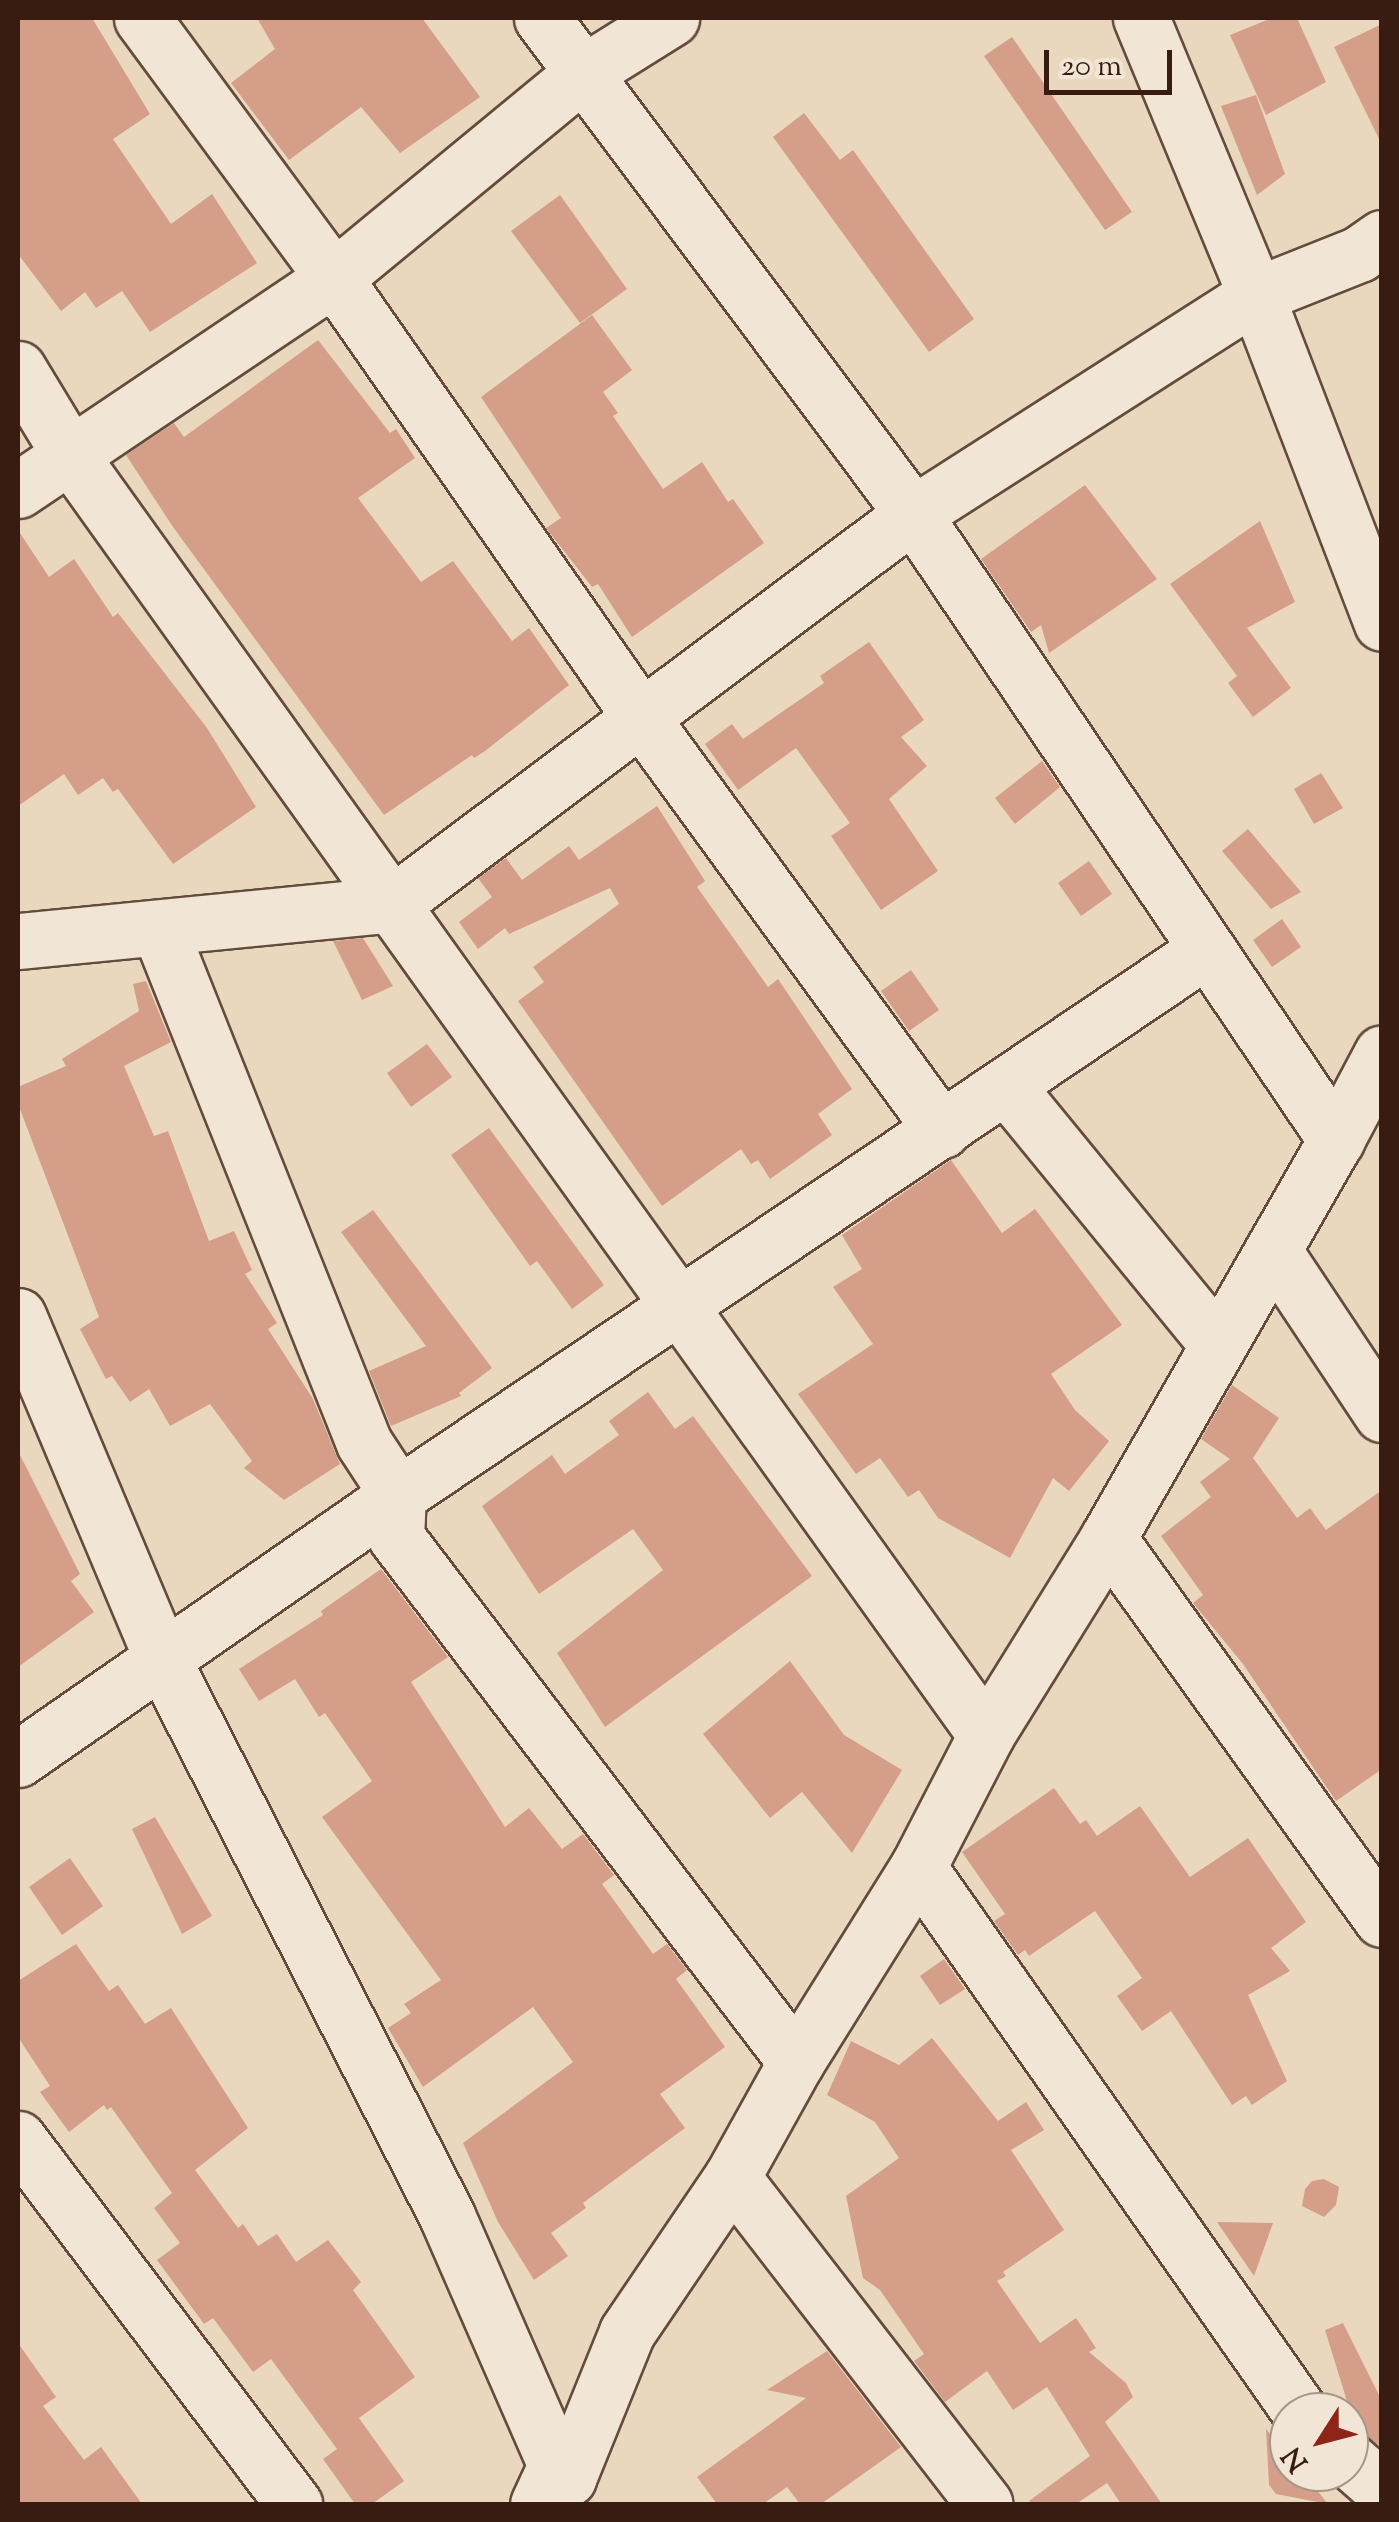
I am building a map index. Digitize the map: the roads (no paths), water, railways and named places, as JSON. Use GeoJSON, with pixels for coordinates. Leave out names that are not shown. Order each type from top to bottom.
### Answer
{"type":"FeatureCollection","features":[{"type":"Feature","properties":{"kind":"street"},"geometry":{"type":"LineString","coordinates":[[142,18],[334,278],[642,718],[942,1130]]}},
{"type":"Feature","properties":{"kind":"street"},"geometry":{"type":"LineString","coordinates":[[542,18],[913,514],[1336,1140]]}},
{"type":"Feature","properties":{"kind":"street"},"geometry":{"type":"LineString","coordinates":[[18,490],[334,278],[582,72],[671,18]]}},
{"type":"Feature","properties":{"kind":"street"},"geometry":{"type":"LineString","coordinates":[[1141,18],[1256,295],[1382,623]]}},
{"type":"Feature","properties":{"kind":"street"},"geometry":{"type":"LineString","coordinates":[[18,941],[392,904],[913,514],[1256,295],[1359,254],[1382,238]]}},
{"type":"Feature","properties":{"kind":"street"},"geometry":{"type":"LineString","coordinates":[[18,370],[70,454],[682,1304],[986,1735]]}},
{"type":"Feature","properties":{"kind":"street"},"geometry":{"type":"LineString","coordinates":[[159,928],[364,1444],[398,1495],[396,1537],[430,1587],[796,2062]]}},
{"type":"Feature","properties":{"kind":"street"},"geometry":{"type":"LineString","coordinates":[[18,1759],[398,1495],[1206,950]]}},
{"type":"Feature","properties":{"kind":"street"},"geometry":{"type":"LineString","coordinates":[[563,2488],[628,2332],[732,2177],[796,2062],[918,1866],[986,1735],[1108,1538],[1382,1053]]}},
{"type":"Feature","properties":{"kind":"street"},"geometry":{"type":"LineString","coordinates":[[1007,1087],[1218,1344]]}},
{"type":"Feature","properties":{"kind":"street"},"geometry":{"type":"LineString","coordinates":[[1273,1250],[1382,1414]]}},
{"type":"Feature","properties":{"kind":"street"},"geometry":{"type":"LineString","coordinates":[[18,1316],[161,1658],[446,2216],[563,2488]]}},
{"type":"Feature","properties":{"kind":"street"},"geometry":{"type":"LineString","coordinates":[[1108,1538],[1382,1919]]}},
{"type":"Feature","properties":{"kind":"street"},"geometry":{"type":"LineString","coordinates":[[918,1866],[1286,2392]]}},
{"type":"Feature","properties":{"kind":"street"},"geometry":{"type":"LineString","coordinates":[[18,2138],[294,2504]]}},
{"type":"Feature","properties":{"kind":"street"},"geometry":{"type":"LineString","coordinates":[[732,2177],[985,2504]]}}]}
